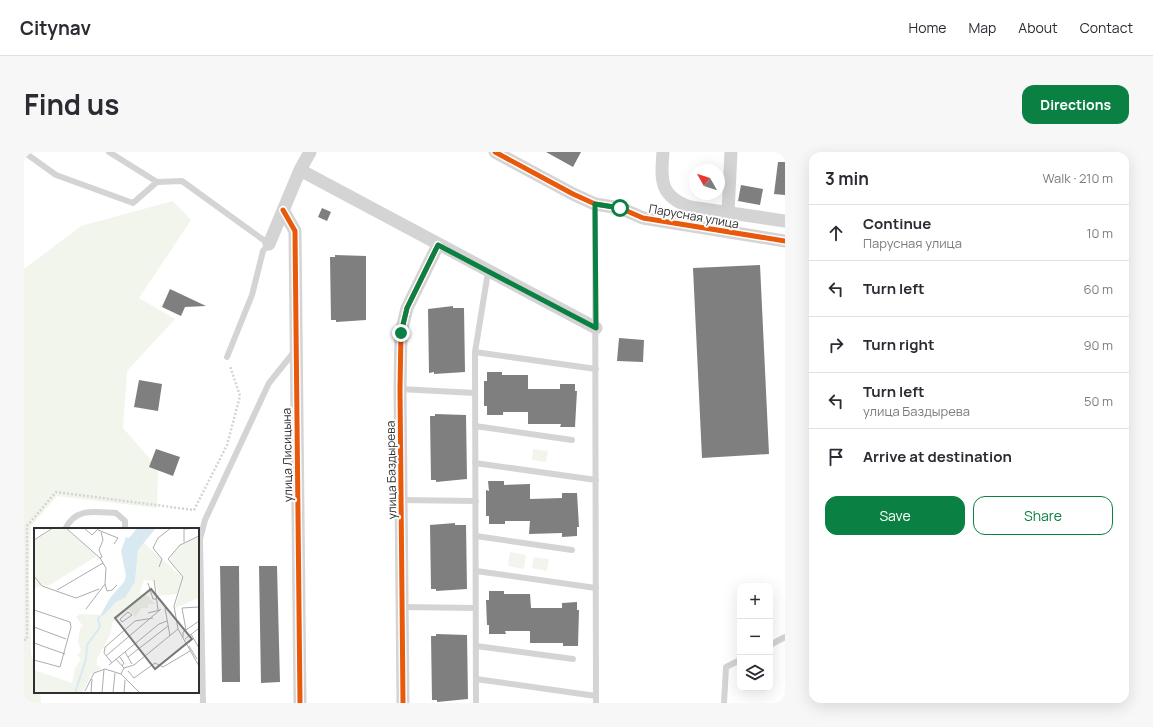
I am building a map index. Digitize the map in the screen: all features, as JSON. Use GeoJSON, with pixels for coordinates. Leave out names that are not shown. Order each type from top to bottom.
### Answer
{"type":"FeatureCollection","features":[{"type":"Feature","properties":{"kind":"street"},"geometry":{"type":"LineString","coordinates":[[269,244],[300,170],[310,152]]}},
{"type":"Feature","properties":{"kind":"street","name":"Парусная улица"},"geometry":{"type":"LineString","coordinates":[[495,152],[573,194],[595,204],[620,208],[644,218],[785,241]]}},
{"type":"Feature","properties":{"kind":"street"},"geometry":{"type":"LineString","coordinates":[[662,152],[662,185],[670,195],[682,204],[690,207],[785,221]]}},
{"type":"Feature","properties":{"kind":"street"},"geometry":{"type":"LineString","coordinates":[[728,213],[731,152]]}},
{"type":"Feature","properties":{"kind":"street"},"geometry":{"type":"LineString","coordinates":[[300,170],[488,272],[596,328]]}},
{"type":"Feature","properties":{"kind":"street","name":"улица Лисицына"},"geometry":{"type":"LineString","coordinates":[[283,210],[295,231],[300,703]]}},
{"type":"Feature","properties":{"kind":"street","name":"улица Баздырева"},"geometry":{"type":"LineString","coordinates":[[403,703],[400,390],[401,333],[407,308],[438,245]]}},
{"type":"Feature","properties":{"kind":"lane"},"geometry":{"type":"LineString","coordinates":[[24,152],[56,175],[133,203],[157,182]]}},
{"type":"Feature","properties":{"kind":"lane"},"geometry":{"type":"LineString","coordinates":[[109,152],[157,182],[182,181],[269,244],[263,251],[252,295],[227,357]]}},
{"type":"Feature","properties":{"kind":"lane"},"geometry":{"type":"LineString","coordinates":[[476,679],[596,700],[595,204]]}},
{"type":"Feature","properties":{"kind":"lane"},"geometry":{"type":"LineString","coordinates":[[476,703],[475,352],[488,272]]}},
{"type":"Feature","properties":{"kind":"lane"},"geometry":{"type":"LineString","coordinates":[[203,703],[199,540],[205,520],[269,383],[296,350]]}},
{"type":"Feature","properties":{"kind":"lane"},"geometry":{"type":"LineString","coordinates":[[475,352],[596,369]]}},
{"type":"Feature","properties":{"kind":"lane"},"geometry":{"type":"LineString","coordinates":[[400,390],[475,393]]}},
{"type":"Feature","properties":{"kind":"lane"},"geometry":{"type":"LineString","coordinates":[[475,426],[572,440]]}},
{"type":"Feature","properties":{"kind":"lane"},"geometry":{"type":"LineString","coordinates":[[475,463],[596,480]]}},
{"type":"Feature","properties":{"kind":"lane"},"geometry":{"type":"LineString","coordinates":[[401,500],[476,501]]}},
{"type":"Feature","properties":{"kind":"lane"},"geometry":{"type":"LineString","coordinates":[[66,528],[73,518],[83,512],[116,513],[125,521],[125,528]]}},
{"type":"Feature","properties":{"kind":"lane"},"geometry":{"type":"LineString","coordinates":[[476,536],[572,550]]}},
{"type":"Feature","properties":{"kind":"lane"},"geometry":{"type":"LineString","coordinates":[[476,571],[596,588]]}},
{"type":"Feature","properties":{"kind":"lane"},"geometry":{"type":"LineString","coordinates":[[402,607],[476,608]]}},
{"type":"Feature","properties":{"kind":"lane"},"geometry":{"type":"LineString","coordinates":[[773,643],[785,637]]}},
{"type":"Feature","properties":{"kind":"lane"},"geometry":{"type":"LineString","coordinates":[[476,646],[573,659]]}},
{"type":"Feature","properties":{"kind":"lane"},"geometry":{"type":"LineString","coordinates":[[724,703],[726,667],[737,662]]}},
{"type":"Feature","properties":{"kind":"path"},"geometry":{"type":"LineString","coordinates":[[24,640],[27,639],[27,526],[56,492],[194,510],[227,445],[240,396],[227,357]]}},
{"type":"Feature","properties":{"kind":"shaded area"},"geometry":{"type":"Polygon","coordinates":[[[173,201],[191,220],[139,298],[175,319],[127,371],[123,428],[158,468],[157,508],[57,496],[31,526],[29,575],[31,653],[34,666],[34,693],[40,693],[41,703],[24,703],[24,269],[81,226],[173,201]]]}},
{"type":"Feature","properties":{"kind":"shaded area"},"geometry":{"type":"Polygon","coordinates":[[[533,449],[548,451],[546,462],[532,460],[533,449]]]}},
{"type":"Feature","properties":{"kind":"shaded area"},"geometry":{"type":"Polygon","coordinates":[[[510,552],[526,555],[524,569],[508,566],[510,552]]]}},
{"type":"Feature","properties":{"kind":"shaded area"},"geometry":{"type":"Polygon","coordinates":[[[534,557],[549,559],[547,571],[532,568],[534,557]]]}},
{"type":"Feature","properties":{"kind":"building"},"geometry":{"type":"Polygon","coordinates":[[[546,152],[581,152],[573,167],[546,152]]]}},
{"type":"Feature","properties":{"kind":"building"},"geometry":{"type":"Polygon","coordinates":[[[778,162],[785,162],[785,195],[774,194],[778,162]]]}},
{"type":"Feature","properties":{"kind":"building"},"geometry":{"type":"Polygon","coordinates":[[[741,185],[763,189],[760,205],[738,201],[741,185]]]}},
{"type":"Feature","properties":{"kind":"building"},"geometry":{"type":"Polygon","coordinates":[[[322,208],[331,212],[327,221],[318,217],[322,208]]]}},
{"type":"Feature","properties":{"kind":"building"},"geometry":{"type":"Polygon","coordinates":[[[335,255],[366,256],[366,320],[336,322],[336,320],[331,320],[330,257],[335,257],[335,255]]]}},
{"type":"Feature","properties":{"kind":"building"},"geometry":{"type":"Polygon","coordinates":[[[760,265],[769,454],[702,458],[693,268],[760,265]]]}},
{"type":"Feature","properties":{"kind":"building"},"geometry":{"type":"Polygon","coordinates":[[[170,289],[206,306],[185,307],[181,316],[162,307],[170,289]]]}},
{"type":"Feature","properties":{"kind":"building"},"geometry":{"type":"Polygon","coordinates":[[[453,306],[453,308],[464,308],[465,372],[429,373],[428,309],[453,306]]]}},
{"type":"Feature","properties":{"kind":"building"},"geometry":{"type":"Polygon","coordinates":[[[619,338],[644,340],[643,362],[617,361],[619,338]]]}},
{"type":"Feature","properties":{"kind":"building"},"geometry":{"type":"Polygon","coordinates":[[[487,372],[502,372],[502,375],[528,375],[528,389],[560,389],[560,384],[575,384],[575,391],[577,391],[575,427],[560,427],[561,424],[528,424],[528,412],[503,412],[503,415],[487,415],[487,406],[484,406],[484,381],[487,381],[487,372]]]}},
{"type":"Feature","properties":{"kind":"building"},"geometry":{"type":"Polygon","coordinates":[[[139,380],[162,384],[158,411],[134,407],[139,380]]]}},
{"type":"Feature","properties":{"kind":"building"},"geometry":{"type":"Polygon","coordinates":[[[435,414],[466,415],[467,479],[436,482],[436,480],[431,480],[430,416],[435,416],[435,414]]]}},
{"type":"Feature","properties":{"kind":"building"},"geometry":{"type":"Polygon","coordinates":[[[156,449],[180,457],[173,476],[149,467],[156,449]]]}},
{"type":"Feature","properties":{"kind":"building"},"geometry":{"type":"Polygon","coordinates":[[[488,481],[504,481],[504,485],[530,484],[530,499],[562,498],[562,493],[577,493],[579,527],[577,527],[577,536],[562,537],[562,533],[529,534],[530,521],[505,521],[505,524],[489,524],[489,516],[486,516],[486,490],[489,491],[488,481]]]}},
{"type":"Feature","properties":{"kind":"building"},"geometry":{"type":"Polygon","coordinates":[[[455,523],[455,525],[466,525],[467,589],[436,591],[436,589],[431,589],[430,525],[455,523]]]}},
{"type":"Feature","properties":{"kind":"building"},"geometry":{"type":"Polygon","coordinates":[[[220,566],[239,566],[240,682],[222,682],[220,566]]]}},
{"type":"Feature","properties":{"kind":"building"},"geometry":{"type":"Polygon","coordinates":[[[259,566],[277,566],[280,682],[261,683],[259,566]]]}},
{"type":"Feature","properties":{"kind":"building"},"geometry":{"type":"Polygon","coordinates":[[[489,591],[504,591],[504,594],[530,594],[531,608],[562,608],[562,603],[577,602],[577,610],[579,610],[578,646],[563,646],[563,643],[530,643],[530,631],[505,631],[506,634],[489,634],[489,625],[487,625],[486,600],[489,600],[489,591]]]}},
{"type":"Feature","properties":{"kind":"building"},"geometry":{"type":"Polygon","coordinates":[[[436,634],[467,635],[468,699],[437,702],[437,700],[432,700],[431,636],[436,636],[436,634]]]}},
{"type":"Feature","properties":{"kind":"cycle path"},"geometry":{"type":"LineString","coordinates":[[495,152],[573,194],[595,204],[620,208],[643,218],[785,241]]}},
{"type":"Feature","properties":{"kind":"cycle path"},"geometry":{"type":"LineString","coordinates":[[283,210],[295,231],[300,703]]}},
{"type":"Feature","properties":{"kind":"cycle path"},"geometry":{"type":"LineString","coordinates":[[403,703],[400,389],[401,333],[407,308],[438,245]]}},
{"type":"Feature","properties":{"kind":"route"},"geometry":{"type":"LineString","coordinates":[[401,333],[407,308],[438,245],[596,328],[595,204],[620,208]]}}]}
